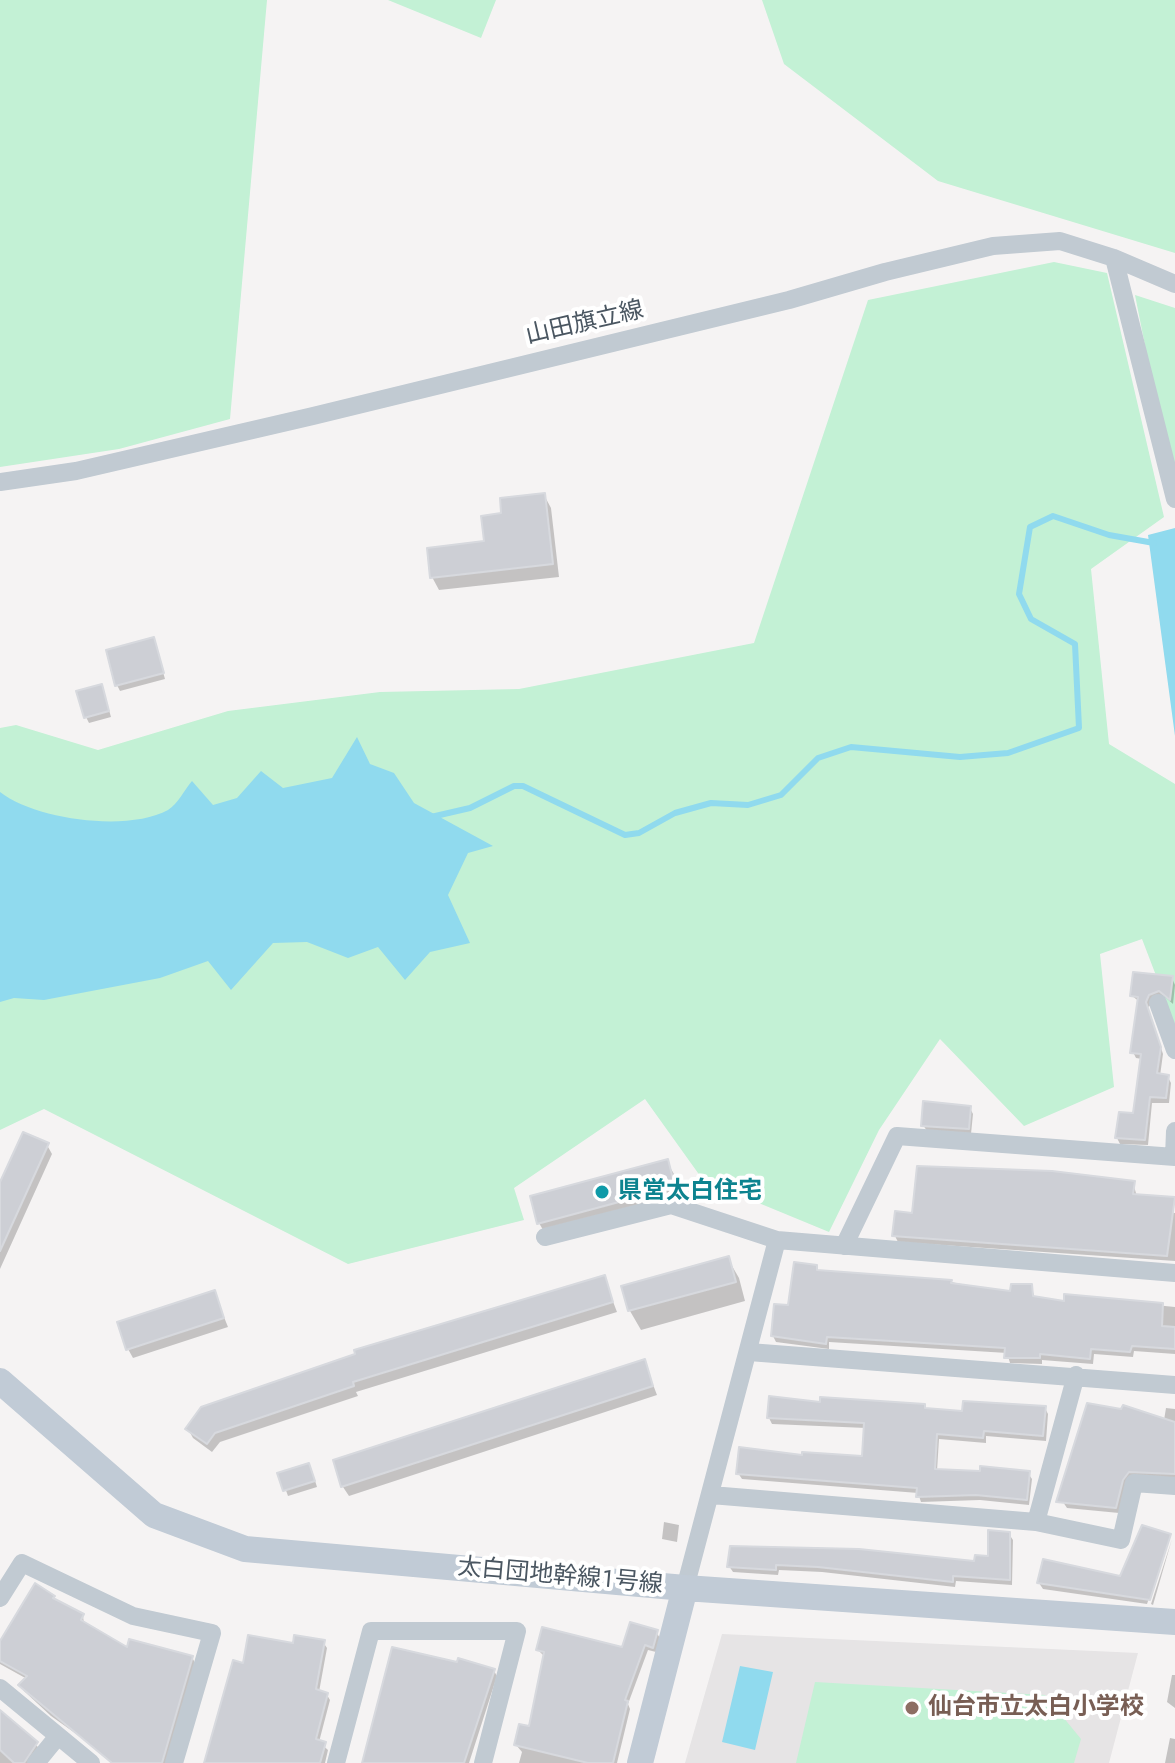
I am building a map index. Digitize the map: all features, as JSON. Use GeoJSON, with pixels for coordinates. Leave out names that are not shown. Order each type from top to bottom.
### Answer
{"type":"FeatureCollection","features":[{"type":"Feature","properties":{"kind":"street","name":"山田旗立線"},"geometry":{"type":"LineString","coordinates":[[0,482],[76,471],[313,416],[789,300],[885,272],[993,246],[1060,241],[1114,258],[1175,284]]}},
{"type":"Feature","properties":{"kind":"street"},"geometry":{"type":"LineString","coordinates":[[1114,258],[1175,499]]}},
{"type":"Feature","properties":{"kind":"street"},"geometry":{"type":"LineString","coordinates":[[1158,1003],[1175,1050]]}},
{"type":"Feature","properties":{"kind":"street"},"geometry":{"type":"LineString","coordinates":[[844,1246],[897,1136],[1174,1157],[1175,1131]]}},
{"type":"Feature","properties":{"kind":"street"},"geometry":{"type":"LineString","coordinates":[[545,1237],[671,1205],[777,1240],[1175,1273]]}},
{"type":"Feature","properties":{"kind":"street"},"geometry":{"type":"LineString","coordinates":[[640,1763],[777,1240]]}},
{"type":"Feature","properties":{"kind":"street"},"geometry":{"type":"LineString","coordinates":[[749,1352],[1175,1385]]}},
{"type":"Feature","properties":{"kind":"street"},"geometry":{"type":"LineString","coordinates":[[1036,1522],[1076,1375]]}},
{"type":"Feature","properties":{"kind":"street","name":"太白団地幹線１号線"},"geometry":{"type":"LineString","coordinates":[[0,1381],[154,1515],[245,1549],[685,1588],[1175,1622]]}},
{"type":"Feature","properties":{"kind":"street"},"geometry":{"type":"LineString","coordinates":[[711,1495],[1036,1522],[1121,1540],[1134,1483],[1175,1486]]}},
{"type":"Feature","properties":{"kind":"street"},"geometry":{"type":"LineString","coordinates":[[0,1598],[22,1563],[133,1616],[212,1633],[174,1763]]}},
{"type":"Feature","properties":{"kind":"street"},"geometry":{"type":"LineString","coordinates":[[336,1763],[371,1631],[517,1631],[483,1763]]}},
{"type":"Feature","properties":{"kind":"street"},"geometry":{"type":"LineString","coordinates":[[0,1688],[91,1763]]}},
{"type":"Feature","properties":{"kind":"street"},"geometry":{"type":"LineString","coordinates":[[36,1763],[58,1736]]}},
{"type":"Feature","properties":{"kind":"shaded area","name":"仙台市立太白小学校"},"geometry":{"type":"Polygon","coordinates":[[[722,1634],[1138,1653],[1109,1763],[685,1763],[722,1634]]]}},
{"type":"Feature","properties":{"kind":"green space"},"geometry":{"type":"Polygon","coordinates":[[[0,0],[267,0],[230,419],[119,449],[0,467],[0,0]]]}},
{"type":"Feature","properties":{"kind":"green space"},"geometry":{"type":"Polygon","coordinates":[[[388,0],[496,0],[481,38],[388,0]]]}},
{"type":"Feature","properties":{"kind":"green space"},"geometry":{"type":"Polygon","coordinates":[[[762,0],[1175,0],[1175,253],[938,181],[784,64],[762,0]]]}},
{"type":"Feature","properties":{"kind":"green space"},"geometry":{"type":"Polygon","coordinates":[[[1054,262],[1107,273],[1164,517],[1091,569],[1109,744],[1175,784],[1175,1025],[1142,939],[1100,954],[1114,1087],[1024,1126],[940,1039],[879,1130],[829,1232],[703,1180],[645,1099],[514,1188],[524,1220],[348,1264],[44,1109],[0,1130],[0,728],[16,725],[98,750],[228,711],[380,692],[519,689],[754,643],[868,300],[1054,262]]]}},
{"type":"Feature","properties":{"kind":"green space"},"geometry":{"type":"Polygon","coordinates":[[[1135,295],[1175,308],[1175,497],[1135,295]]]}},
{"type":"Feature","properties":{"kind":"green space"},"geometry":{"type":"Polygon","coordinates":[[[815,1682],[1045,1695],[1081,1739],[1074,1763],[796,1763],[815,1682]]]}},
{"type":"Feature","properties":{"kind":"water"},"geometry":{"type":"Polygon","coordinates":[[[1175,528],[1175,736],[1148,535],[1175,528]]]}},
{"type":"Feature","properties":{"kind":"water"},"geometry":{"type":"Polygon","coordinates":[[[357,737],[370,764],[394,773],[414,803],[493,846],[468,853],[448,895],[470,943],[430,952],[405,980],[378,947],[348,958],[307,942],[273,943],[231,990],[208,961],[160,978],[44,1000],[14,998],[0,1002],[0,792],[36,810],[82,820],[151,817],[168,810],[192,781],[213,805],[237,798],[261,771],[283,788],[332,778],[357,737]]]}},
{"type":"Feature","properties":{"kind":"water"},"geometry":{"type":"Polygon","coordinates":[[[740,1666],[773,1672],[755,1750],[722,1742],[740,1666]]]}},
{"type":"Feature","properties":{"kind":"building"},"geometry":{"type":"Polygon","coordinates":[[[545,493],[553,564],[430,578],[427,548],[484,541],[481,516],[501,513],[500,498],[545,493]]]}},
{"type":"Feature","properties":{"kind":"building"},"geometry":{"type":"Polygon","coordinates":[[[154,637],[164,673],[115,686],[106,650],[154,637]]]}},
{"type":"Feature","properties":{"kind":"building"},"geometry":{"type":"Polygon","coordinates":[[[102,684],[109,711],[84,718],[76,691],[102,684]]]}},
{"type":"Feature","properties":{"kind":"building"},"geometry":{"type":"Polygon","coordinates":[[[1133,972],[1173,976],[1170,1000],[1159,991],[1149,995],[1146,1002],[1161,1047],[1157,1073],[1169,1075],[1166,1098],[1150,1097],[1145,1140],[1115,1138],[1119,1112],[1133,1113],[1141,1054],[1130,1053],[1138,997],[1130,996],[1133,972]]]}},
{"type":"Feature","properties":{"kind":"building"},"geometry":{"type":"Polygon","coordinates":[[[923,1101],[971,1106],[969,1129],[921,1126],[923,1101]]]}},
{"type":"Feature","properties":{"kind":"building"},"geometry":{"type":"Polygon","coordinates":[[[23,1132],[49,1143],[0,1251],[0,1182],[23,1132]]]}},
{"type":"Feature","properties":{"kind":"building","name":"県営太白住宅"},"geometry":{"type":"Polygon","coordinates":[[[668,1159],[675,1187],[537,1224],[530,1196],[668,1159]]]}},
{"type":"Feature","properties":{"kind":"building"},"geometry":{"type":"Polygon","coordinates":[[[917,1166],[1052,1171],[1135,1181],[1133,1194],[1175,1197],[1167,1256],[892,1236],[895,1211],[912,1213],[917,1166]]]}},
{"type":"Feature","properties":{"kind":"building","name":"県営太白住宅"},"geometry":{"type":"Polygon","coordinates":[[[729,1256],[736,1282],[628,1311],[621,1286],[729,1256]]]}},
{"type":"Feature","properties":{"kind":"building"},"geometry":{"type":"Polygon","coordinates":[[[794,1262],[817,1265],[817,1270],[952,1280],[951,1283],[1010,1291],[1011,1284],[1032,1284],[1033,1296],[1064,1301],[1064,1294],[1163,1303],[1162,1326],[1175,1327],[1175,1349],[1132,1346],[1130,1352],[1091,1349],[1090,1359],[1040,1354],[1040,1358],[1004,1358],[1005,1348],[827,1337],[826,1344],[771,1336],[774,1304],[788,1305],[794,1262]]]}},
{"type":"Feature","properties":{"kind":"building"},"geometry":{"type":"Polygon","coordinates":[[[605,1275],[613,1302],[353,1382],[354,1386],[215,1433],[207,1444],[185,1429],[201,1407],[355,1354],[354,1350],[605,1275]]]}},
{"type":"Feature","properties":{"kind":"building"},"geometry":{"type":"Polygon","coordinates":[[[215,1290],[224,1318],[126,1350],[117,1322],[215,1290]]]}},
{"type":"Feature","properties":{"kind":"building"},"geometry":{"type":"Polygon","coordinates":[[[645,1359],[653,1386],[341,1487],[333,1460],[645,1359]]]}},
{"type":"Feature","properties":{"kind":"building"},"geometry":{"type":"Polygon","coordinates":[[[769,1396],[820,1402],[820,1397],[925,1404],[925,1408],[962,1411],[963,1401],[1046,1406],[1043,1436],[984,1431],[983,1438],[937,1434],[935,1469],[980,1471],[980,1466],[1030,1471],[1027,1500],[976,1495],[916,1497],[917,1488],[736,1474],[739,1447],[802,1455],[802,1452],[862,1456],[864,1423],[767,1418],[769,1396]]]}},
{"type":"Feature","properties":{"kind":"building"},"geometry":{"type":"Polygon","coordinates":[[[1087,1403],[1121,1409],[1123,1405],[1175,1422],[1175,1474],[1129,1472],[1123,1480],[1116,1508],[1056,1502],[1087,1403]]]}},
{"type":"Feature","properties":{"kind":"building"},"geometry":{"type":"Polygon","coordinates":[[[309,1463],[315,1481],[283,1491],[277,1473],[309,1463]]]}},
{"type":"Feature","properties":{"kind":"building"},"geometry":{"type":"Polygon","coordinates":[[[1142,1525],[1171,1534],[1150,1600],[1037,1583],[1043,1559],[1120,1576],[1142,1525]]]}},
{"type":"Feature","properties":{"kind":"building"},"geometry":{"type":"Polygon","coordinates":[[[988,1530],[1010,1532],[1010,1580],[953,1576],[953,1582],[818,1567],[776,1565],[776,1570],[727,1567],[730,1546],[859,1549],[974,1561],[975,1555],[988,1556],[988,1530]]]}},
{"type":"Feature","properties":{"kind":"building"},"geometry":{"type":"Polygon","coordinates":[[[35,1583],[55,1596],[53,1598],[84,1614],[81,1620],[127,1647],[129,1639],[193,1656],[162,1763],[112,1763],[18,1685],[27,1676],[0,1661],[0,1641],[35,1583]]]}},
{"type":"Feature","properties":{"kind":"building"},"geometry":{"type":"Polygon","coordinates":[[[630,1622],[658,1630],[653,1648],[645,1645],[625,1700],[628,1701],[613,1763],[588,1763],[514,1745],[519,1724],[529,1726],[544,1652],[536,1650],[542,1627],[622,1647],[630,1622]]]}},
{"type":"Feature","properties":{"kind":"building"},"geometry":{"type":"Polygon","coordinates":[[[248,1635],[293,1643],[294,1635],[325,1640],[316,1689],[328,1693],[316,1739],[326,1742],[320,1763],[204,1763],[233,1660],[243,1663],[248,1635]]]}},
{"type":"Feature","properties":{"kind":"building"},"geometry":{"type":"Polygon","coordinates":[[[392,1647],[457,1662],[458,1658],[495,1669],[464,1763],[362,1763],[392,1647]]]}},
{"type":"Feature","properties":{"kind":"building"},"geometry":{"type":"Polygon","coordinates":[[[0,1710],[38,1742],[24,1763],[14,1763],[0,1750],[0,1710]]]}},
{"type":"Feature","properties":{"kind":"waterway"},"geometry":{"type":"LineString","coordinates":[[431,817],[470,808],[514,786],[523,786],[625,835],[639,833],[675,813],[711,803],[748,805],[781,795],[818,758],[851,747],[960,757],[1008,753],[1079,728],[1075,644],[1031,619],[1019,594],[1030,527],[1053,516],[1109,535],[1154,543]]}},
{"type":"Feature","properties":{"kind":"place","name":"県営太白住宅"},"geometry":{"type":"Point","coordinates":[602,1192]}},
{"type":"Feature","properties":{"kind":"place","name":"仙台市立太白小学校"},"geometry":{"type":"Point","coordinates":[912,1708]}}]}
